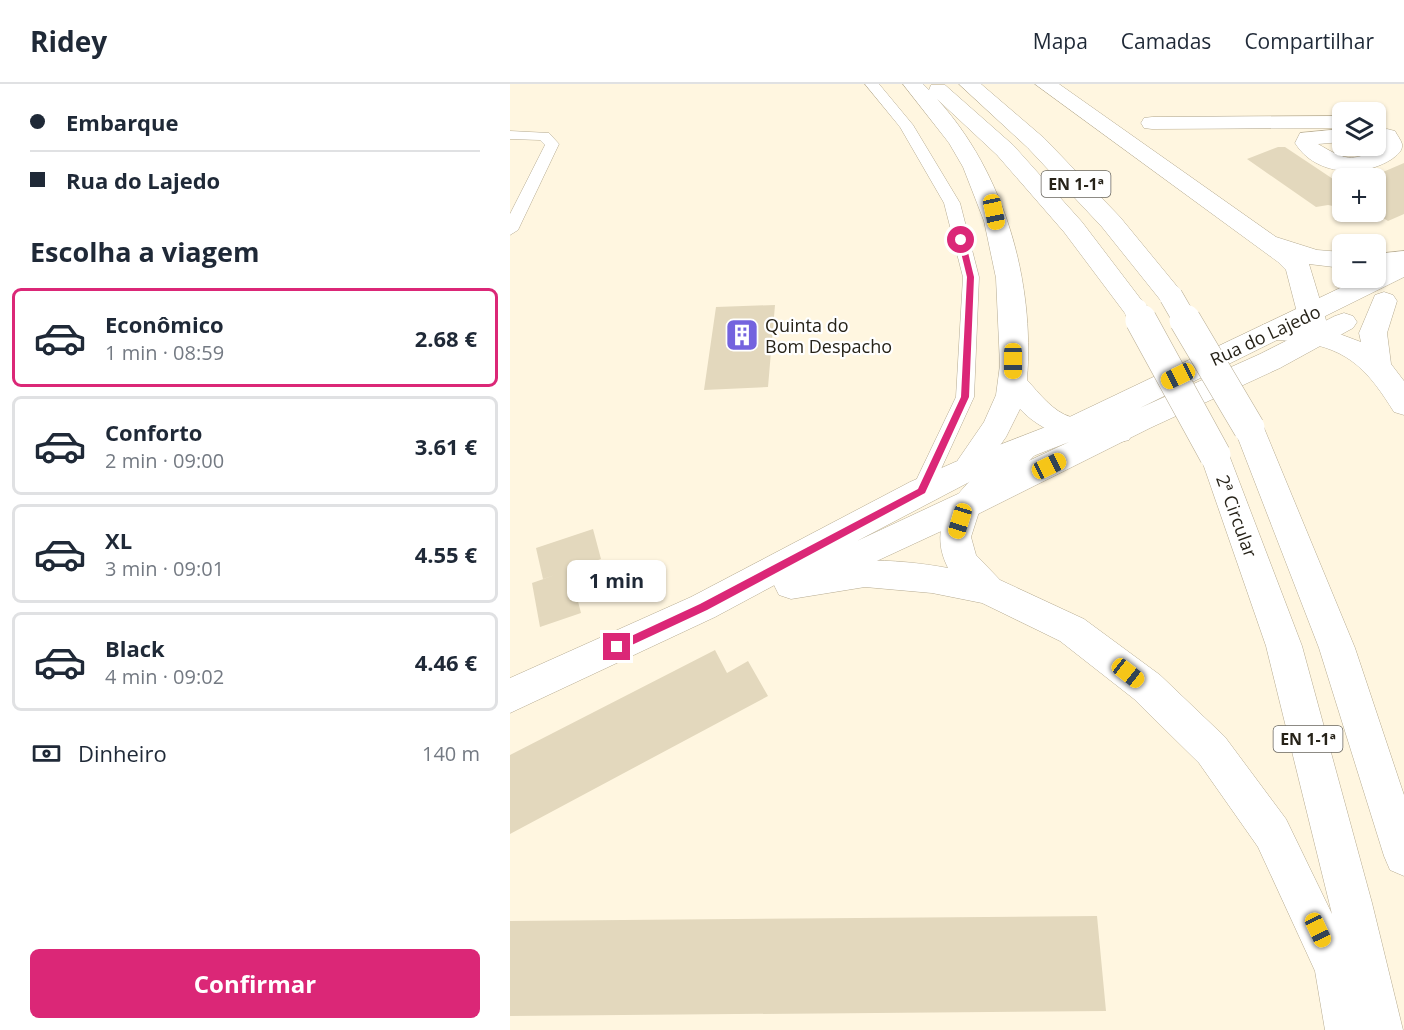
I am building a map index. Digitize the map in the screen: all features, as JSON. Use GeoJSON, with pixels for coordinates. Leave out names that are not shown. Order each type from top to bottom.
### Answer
{"type":"FeatureCollection","features":[{"type":"Feature","properties":{"kind":"main road"},"geometry":{"type":"LineString","coordinates":[[913,84],[943,118],[970,159],[994,212],[1012,299],[1013,382],[1003,414],[988,443],[966,470]]}},
{"type":"Feature","properties":{"kind":"main road","name":"2ª Circular"},"geometry":{"type":"LineString","coordinates":[[932,84],[1005,150],[1073,227],[1136,310],[1215,455],[1284,646],[1351,903],[1380,1030]]}},
{"type":"Feature","properties":{"kind":"main road","name":"EN 1-1ª"},"geometry":{"type":"LineString","coordinates":[[969,84],[1036,143],[1112,222],[1171,296],[1249,428],[1337,648],[1404,856]]}},
{"type":"Feature","properties":{"kind":"main road"},"geometry":{"type":"LineString","coordinates":[[1045,84],[1287,256],[1298,267],[1315,325],[1378,367],[1404,405]]}},
{"type":"Feature","properties":{"kind":"main road"},"geometry":{"type":"LineString","coordinates":[[1152,123],[1332,122]]}},
{"type":"Feature","properties":{"kind":"main road"},"geometry":{"type":"LineString","coordinates":[[1386,152],[1390,150],[1391,143],[1389,130]]}},
{"type":"Feature","properties":{"kind":"main road"},"geometry":{"type":"LineString","coordinates":[[1332,136],[1308,138],[1306,143],[1337,164],[1352,167],[1377,156]]}},
{"type":"Feature","properties":{"kind":"main road"},"geometry":{"type":"LineString","coordinates":[[1258,237],[1313,256],[1332,259]]}},
{"type":"Feature","properties":{"kind":"main road"},"geometry":{"type":"LineString","coordinates":[[1386,261],[1404,259]]}},
{"type":"Feature","properties":{"kind":"main road","name":"Rua do Lajedo"},"geometry":{"type":"LineString","coordinates":[[510,696],[703,607],[921,491],[966,470],[1071,429],[1272,331],[1315,325],[1404,267]]}},
{"type":"Feature","properties":{"kind":"main road"},"geometry":{"type":"LineString","coordinates":[[791,585],[1270,361],[1315,325],[1394,296]]}},
{"type":"Feature","properties":{"kind":"main road"},"geometry":{"type":"LineString","coordinates":[[1378,367],[1373,333],[1394,296]]}},
{"type":"Feature","properties":{"kind":"main road"},"geometry":{"type":"LineString","coordinates":[[1013,382],[1036,411],[1051,421],[1071,429],[1118,432]]}},
{"type":"Feature","properties":{"kind":"main road"},"geometry":{"type":"LineString","coordinates":[[988,590],[962,561],[955,537],[964,506],[1025,446]]}},
{"type":"Feature","properties":{"kind":"main road"},"geometry":{"type":"LineString","coordinates":[[703,607],[791,585],[865,573],[932,579],[988,590],[1072,630],[1147,687],[1212,750],[1272,833],[1336,969],[1348,1030]]}},
{"type":"Feature","properties":{"kind":"lane"},"geometry":{"type":"LineString","coordinates":[[872,84],[906,125],[952,203],[970,277],[965,397],[921,491]]}},
{"type":"Feature","properties":{"kind":"lane"},"geometry":{"type":"LineString","coordinates":[[510,135],[544,136],[552,144],[510,230]]}},
{"type":"Feature","properties":{"kind":"building"},"geometry":{"type":"Polygon","coordinates":[[[1278,147],[1285,147],[1332,178],[1332,206],[1316,207],[1247,159],[1278,147]]]}},
{"type":"Feature","properties":{"kind":"building"},"geometry":{"type":"Polygon","coordinates":[[[1404,163],[1404,214],[1388,221],[1386,220],[1386,171],[1404,163]]]}},
{"type":"Feature","properties":{"kind":"building","name":"Quinta do Bom Despacho"},"geometry":{"type":"Polygon","coordinates":[[[775,305],[768,387],[704,390],[716,307],[775,305]]]}},
{"type":"Feature","properties":{"kind":"building"},"geometry":{"type":"Polygon","coordinates":[[[593,529],[601,559],[570,570],[581,613],[540,627],[532,583],[555,575],[543,579],[536,548],[593,529]]]}},
{"type":"Feature","properties":{"kind":"building"},"geometry":{"type":"Polygon","coordinates":[[[715,650],[727,673],[748,661],[768,696],[510,834],[510,755],[715,650]]]}},
{"type":"Feature","properties":{"kind":"building"},"geometry":{"type":"Polygon","coordinates":[[[1097,916],[1106,1011],[510,1016],[510,921],[1097,916]]]}},
{"type":"Feature","properties":{"kind":"place","name":"Quinta do Bom Despacho"},"geometry":{"type":"Point","coordinates":[742,335]}},
{"type":"Feature","properties":{"kind":"route"},"geometry":{"type":"LineString","coordinates":[[617,647],[703,607],[921,491],[965,397],[970,277],[961,240]]}}]}
